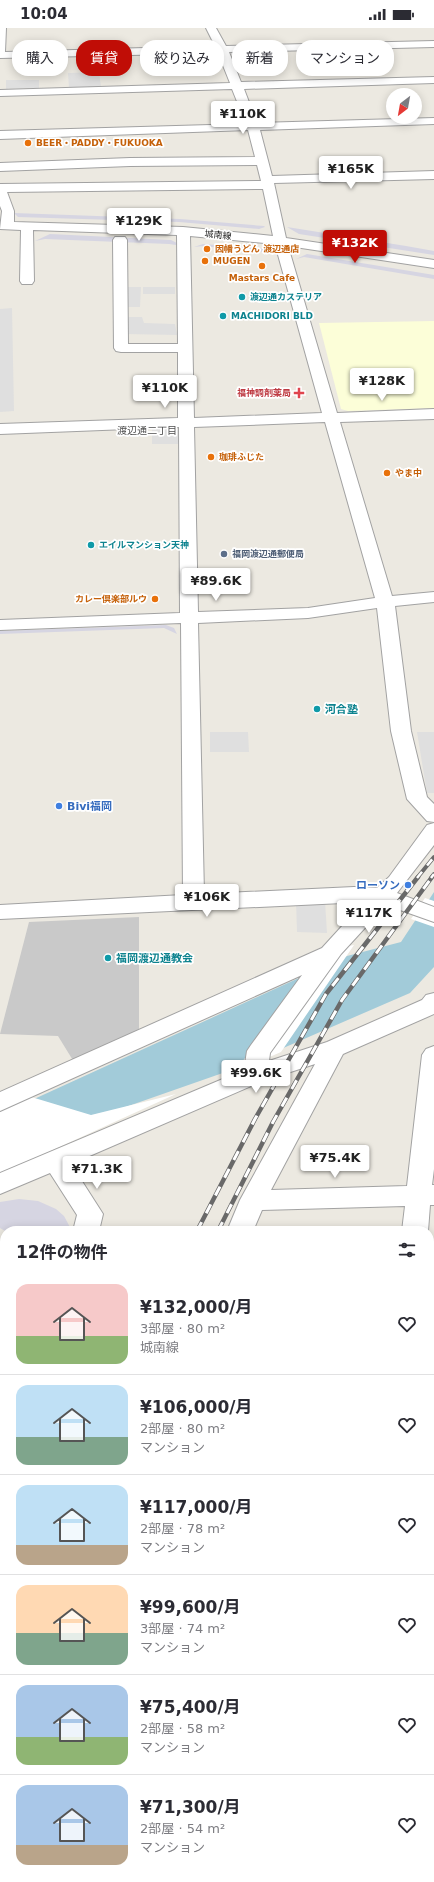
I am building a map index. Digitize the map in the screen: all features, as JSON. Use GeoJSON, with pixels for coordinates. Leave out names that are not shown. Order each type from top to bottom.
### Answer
{"type":"FeatureCollection","features":[{"type":"Feature","properties":{"kind":"street"},"geometry":{"type":"LineString","coordinates":[[1,28],[0,54],[140,51]]}},
{"type":"Feature","properties":{"kind":"street"},"geometry":{"type":"LineString","coordinates":[[211,28],[217,40]]}},
{"type":"Feature","properties":{"kind":"street"},"geometry":{"type":"LineString","coordinates":[[224,49],[432,47],[424,33]]}},
{"type":"Feature","properties":{"kind":"street"},"geometry":{"type":"LineString","coordinates":[[224,54],[253,127],[268,182],[280,241],[385,602],[389,623],[401,731],[417,799],[434,816]]}},
{"type":"Feature","properties":{"kind":"street"},"geometry":{"type":"LineString","coordinates":[[0,93],[434,80]]}},
{"type":"Feature","properties":{"kind":"street"},"geometry":{"type":"LineString","coordinates":[[0,135],[434,121]]}},
{"type":"Feature","properties":{"kind":"street"},"geometry":{"type":"LineString","coordinates":[[0,167],[130,162],[262,161]]}},
{"type":"Feature","properties":{"kind":"street"},"geometry":{"type":"LineString","coordinates":[[4,225],[8,211],[0,188],[268,182],[434,175]]}},
{"type":"Feature","properties":{"kind":"street","name":"城南線"},"geometry":{"type":"LineString","coordinates":[[4,225],[183,231],[280,241],[434,264]]}},
{"type":"Feature","properties":{"kind":"street"},"geometry":{"type":"LineString","coordinates":[[27,226],[27,282]]}},
{"type":"Feature","properties":{"kind":"street"},"geometry":{"type":"LineString","coordinates":[[183,231],[194,902]]}},
{"type":"Feature","properties":{"kind":"street"},"geometry":{"type":"LineString","coordinates":[[120,240],[121,348],[186,348]]}},
{"type":"Feature","properties":{"kind":"street"},"geometry":{"type":"LineString","coordinates":[[0,429],[434,414]]}},
{"type":"Feature","properties":{"kind":"street"},"geometry":{"type":"LineString","coordinates":[[0,625],[308,613],[385,602],[434,597]]}},
{"type":"Feature","properties":{"kind":"street"},"geometry":{"type":"LineString","coordinates":[[255,1069],[259,1051],[331,952],[369,909],[396,882],[434,830]]}},
{"type":"Feature","properties":{"kind":"street"},"geometry":{"type":"LineString","coordinates":[[0,912],[339,895],[383,896],[426,912]]}},
{"type":"Feature","properties":{"kind":"street"},"geometry":{"type":"LineString","coordinates":[[0,1102],[169,1024],[331,952]]}},
{"type":"Feature","properties":{"kind":"street"},"geometry":{"type":"LineString","coordinates":[[0,1184],[255,1069],[334,1048],[433,1009]]}},
{"type":"Feature","properties":{"kind":"street"},"geometry":{"type":"LineString","coordinates":[[242,1226],[253,1200],[334,1048]]}},
{"type":"Feature","properties":{"kind":"street"},"geometry":{"type":"LineString","coordinates":[[417,1226],[426,1195],[434,1056]]}},
{"type":"Feature","properties":{"kind":"street"},"geometry":{"type":"LineString","coordinates":[[55,1160],[92,1225]]}},
{"type":"Feature","properties":{"kind":"street"},"geometry":{"type":"LineString","coordinates":[[0,1176],[26,1172]]}},
{"type":"Feature","properties":{"kind":"street"},"geometry":{"type":"LineString","coordinates":[[253,1200],[426,1195]]}},
{"type":"Feature","properties":{"kind":"shaded area"},"geometry":{"type":"Polygon","coordinates":[[[68,73],[76,73],[76,76],[100,76],[101,87],[69,88],[68,73]]]}},
{"type":"Feature","properties":{"kind":"shaded area"},"geometry":{"type":"Polygon","coordinates":[[[6,80],[39,80],[39,88],[6,89],[6,80]]]}},
{"type":"Feature","properties":{"kind":"shaded area"},"geometry":{"type":"Polygon","coordinates":[[[14,213],[180,219],[265,227],[259,229],[179,222],[18,217],[14,213]]]}},
{"type":"Feature","properties":{"kind":"shaded area"},"geometry":{"type":"Polygon","coordinates":[[[287,227],[434,251],[434,255],[299,234],[287,227]]]}},
{"type":"Feature","properties":{"kind":"shaded area"},"geometry":{"type":"Polygon","coordinates":[[[50,234],[171,240],[177,243],[176,245],[45,239],[35,241],[50,234]]]}},
{"type":"Feature","properties":{"kind":"shaded area"},"geometry":{"type":"Polygon","coordinates":[[[203,244],[270,249],[277,252],[278,256],[272,253],[203,246],[194,247],[203,244]]]}},
{"type":"Feature","properties":{"kind":"shaded area"},"geometry":{"type":"Polygon","coordinates":[[[307,254],[434,275],[434,279],[304,257],[296,259],[307,254]]]}},
{"type":"Feature","properties":{"kind":"shaded area"},"geometry":{"type":"Polygon","coordinates":[[[128,287],[141,287],[140,307],[127,307],[128,287]]]}},
{"type":"Feature","properties":{"kind":"shaded area"},"geometry":{"type":"Polygon","coordinates":[[[143,287],[175,287],[175,294],[143,294],[143,287]]]}},
{"type":"Feature","properties":{"kind":"shaded area"},"geometry":{"type":"Polygon","coordinates":[[[12,308],[14,411],[0,412],[0,309],[12,308]]]}},
{"type":"Feature","properties":{"kind":"shaded area"},"geometry":{"type":"Polygon","coordinates":[[[125,317],[142,317],[144,323],[175,324],[177,335],[125,334],[125,317]]]}},
{"type":"Feature","properties":{"kind":"shaded area"},"geometry":{"type":"Polygon","coordinates":[[[434,321],[434,408],[348,411],[341,409],[319,323],[434,321]]]}},
{"type":"Feature","properties":{"kind":"shaded area"},"geometry":{"type":"Polygon","coordinates":[[[152,428],[173,428],[179,430],[180,444],[152,444],[152,428]]]}},
{"type":"Feature","properties":{"kind":"shaded area"},"geometry":{"type":"Polygon","coordinates":[[[166,625],[174,628],[177,634],[164,628],[0,634],[0,631],[166,625]]]}},
{"type":"Feature","properties":{"kind":"shaded area"},"geometry":{"type":"Polygon","coordinates":[[[210,732],[248,732],[249,752],[210,752],[210,732]]]}},
{"type":"Feature","properties":{"kind":"shaded area"},"geometry":{"type":"Polygon","coordinates":[[[417,732],[434,732],[434,793],[427,793],[417,732]]]}},
{"type":"Feature","properties":{"kind":"shaded area"},"geometry":{"type":"Polygon","coordinates":[[[296,901],[325,901],[327,933],[297,932],[296,901]]]}},
{"type":"Feature","properties":{"kind":"shaded area"},"geometry":{"type":"Polygon","coordinates":[[[139,917],[139,1033],[74,1062],[58,1036],[0,1034],[29,922],[139,917]]]}},
{"type":"Feature","properties":{"kind":"shaded area"},"geometry":{"type":"Polygon","coordinates":[[[19,1199],[38,1201],[56,1209],[64,1216],[69,1226],[0,1226],[0,1202],[19,1199]]]}},
{"type":"Feature","properties":{"kind":"water"},"geometry":{"type":"Polygon","coordinates":[[[434,892],[434,967],[410,993],[237,1068],[117,1110],[0,1165],[21,1105],[347,956],[401,942],[434,892]]]}},
{"type":"Feature","properties":{"kind":"pier"},"geometry":{"type":"Polygon","coordinates":[[[425,898],[434,901],[434,927],[411,919],[425,898]]]}},
{"type":"Feature","properties":{"kind":"pier"},"geometry":{"type":"Polygon","coordinates":[[[354,945],[281,1052],[235,1072],[321,951],[354,945]]]}},
{"type":"Feature","properties":{"kind":"pier"},"geometry":{"type":"Polygon","coordinates":[[[176,1094],[0,1174],[0,1110],[28,1096],[91,1115],[176,1094]]]}},
{"type":"Feature","properties":{"kind":"railway"},"geometry":{"type":"LineString","coordinates":[[417,878],[434,857]]}},
{"type":"Feature","properties":{"kind":"railway"},"geometry":{"type":"LineString","coordinates":[[431,878],[434,874]]}},
{"type":"Feature","properties":{"kind":"railway"},"geometry":{"type":"LineString","coordinates":[[200,1226],[255,1119],[326,994],[418,877]]}},
{"type":"Feature","properties":{"kind":"railway"},"geometry":{"type":"LineString","coordinates":[[221,1226],[273,1122],[342,1000],[432,877]]}},
{"type":"Feature","properties":{"kind":"place","name":"BEER・PADDY・FUKUOKA"},"geometry":{"type":"Point","coordinates":[28,143]}},
{"type":"Feature","properties":{"kind":"place","name":"因幡うどん 渡辺通店"},"geometry":{"type":"Point","coordinates":[207,249]}},
{"type":"Feature","properties":{"kind":"place","name":"MUGEN"},"geometry":{"type":"Point","coordinates":[205,261]}},
{"type":"Feature","properties":{"kind":"place","name":"Mastars Cafe"},"geometry":{"type":"Point","coordinates":[262,266]}},
{"type":"Feature","properties":{"kind":"place","name":"渡辺通カステリア"},"geometry":{"type":"Point","coordinates":[242,297]}},
{"type":"Feature","properties":{"kind":"place","name":"MACHIDORI BLD"},"geometry":{"type":"Point","coordinates":[223,316]}},
{"type":"Feature","properties":{"kind":"place","name":"福神調剤薬局"},"geometry":{"type":"Point","coordinates":[299,393]}},
{"type":"Feature","properties":{"kind":"place","name":"珈琲ふじた"},"geometry":{"type":"Point","coordinates":[211,457]}},
{"type":"Feature","properties":{"kind":"place","name":"やま中"},"geometry":{"type":"Point","coordinates":[387,473]}},
{"type":"Feature","properties":{"kind":"place","name":"エイルマンション天神"},"geometry":{"type":"Point","coordinates":[91,545]}},
{"type":"Feature","properties":{"kind":"place","name":"福岡渡辺通郵便局"},"geometry":{"type":"Point","coordinates":[224,554]}},
{"type":"Feature","properties":{"kind":"place","name":"カレー倶楽部ルウ"},"geometry":{"type":"Point","coordinates":[155,599]}},
{"type":"Feature","properties":{"kind":"place","name":"河合塾"},"geometry":{"type":"Point","coordinates":[317,709]}},
{"type":"Feature","properties":{"kind":"place","name":"Bivi福岡"},"geometry":{"type":"Point","coordinates":[59,806]}},
{"type":"Feature","properties":{"kind":"place","name":"ローソン"},"geometry":{"type":"Point","coordinates":[408,885]}},
{"type":"Feature","properties":{"kind":"place","name":"福岡渡辺通教会"},"geometry":{"type":"Point","coordinates":[108,958]}},
{"type":"Feature","properties":{"kind":"district","name":"渡辺通二丁目"},"geometry":{"type":"Point","coordinates":[147,430]}}]}
